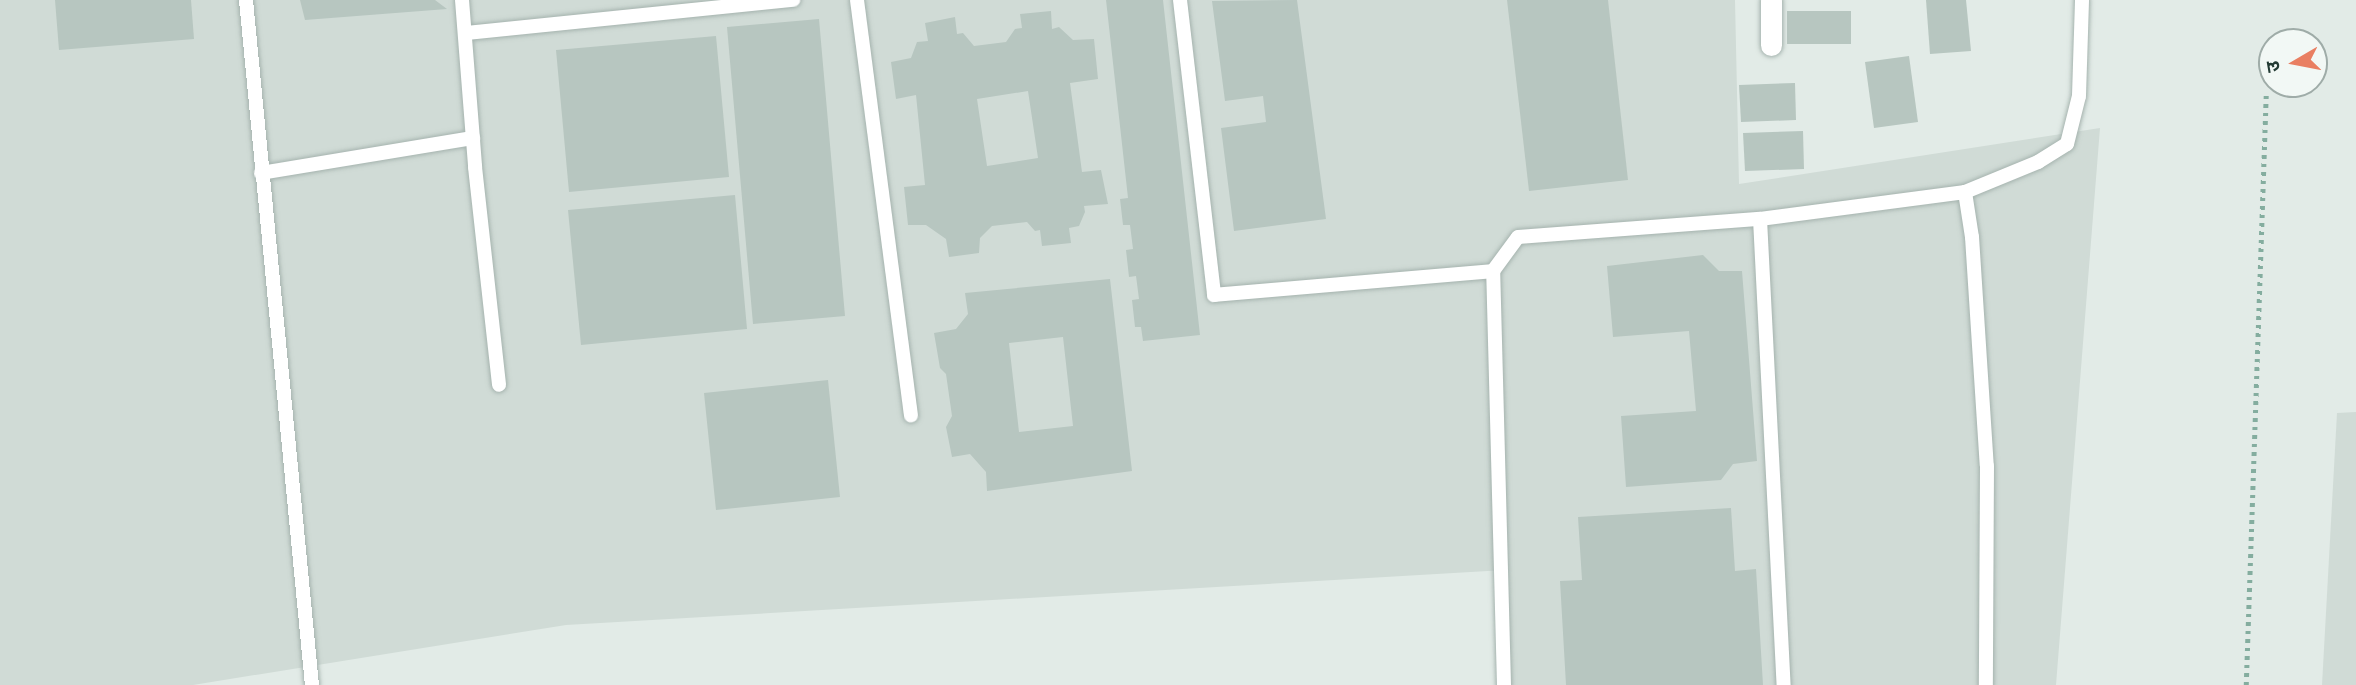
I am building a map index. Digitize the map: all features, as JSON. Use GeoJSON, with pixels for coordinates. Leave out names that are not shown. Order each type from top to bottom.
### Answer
{"type":"FeatureCollection","features":[{"type":"Feature","properties":{"kind":"street"},"geometry":{"type":"LineString","coordinates":[[1771,0],[1771,45]]}},
{"type":"Feature","properties":{"kind":"lane"},"geometry":{"type":"LineString","coordinates":[[246,0],[312,685]]}},
{"type":"Feature","properties":{"kind":"lane"},"geometry":{"type":"LineString","coordinates":[[462,0],[473,138],[499,385]]}},
{"type":"Feature","properties":{"kind":"lane"},"geometry":{"type":"LineString","coordinates":[[466,33],[793,0]]}},
{"type":"Feature","properties":{"kind":"lane"},"geometry":{"type":"LineString","coordinates":[[857,0],[911,416]]}},
{"type":"Feature","properties":{"kind":"lane"},"geometry":{"type":"LineString","coordinates":[[1180,0],[1214,296],[1493,271]]}},
{"type":"Feature","properties":{"kind":"lane"},"geometry":{"type":"LineString","coordinates":[[1504,685],[1493,271],[1518,237],[1760,219],[1965,192],[2038,162],[2067,144],[2079,96],[2082,0]]}},
{"type":"Feature","properties":{"kind":"lane"},"geometry":{"type":"LineString","coordinates":[[261,173],[473,138]]}},
{"type":"Feature","properties":{"kind":"lane"},"geometry":{"type":"LineString","coordinates":[[1965,192],[1972,237],[1987,466],[1986,685]]}},
{"type":"Feature","properties":{"kind":"lane"},"geometry":{"type":"LineString","coordinates":[[1760,219],[1784,685]]}},
{"type":"Feature","properties":{"kind":"path"},"geometry":{"type":"LineString","coordinates":[[2246,685],[2266,98]]}},
{"type":"Feature","properties":{"kind":"shaded area"},"geometry":{"type":"Polygon","coordinates":[[[0,0],[1735,0],[1739,184],[2100,128],[2056,685],[1507,685],[1505,570],[566,625],[193,685],[0,685],[0,0]]]}},
{"type":"Feature","properties":{"kind":"shaded area"},"geometry":{"type":"Polygon","coordinates":[[[2356,412],[2356,685],[2322,685],[2337,413],[2356,412]]]}},
{"type":"Feature","properties":{"kind":"building"},"geometry":{"type":"Polygon","coordinates":[[[55,0],[191,0],[194,39],[59,50],[55,0]]]}},
{"type":"Feature","properties":{"kind":"building"},"geometry":{"type":"Polygon","coordinates":[[[300,0],[435,0],[447,9],[305,20],[300,0]]]}},
{"type":"Feature","properties":{"kind":"building"},"geometry":{"type":"Polygon","coordinates":[[[1106,0],[1163,0],[1200,335],[1143,341],[1141,327],[1135,327],[1132,300],[1139,299],[1136,276],[1129,277],[1126,250],[1133,249],[1130,225],[1123,225],[1120,199],[1128,198],[1106,0]]]}},
{"type":"Feature","properties":{"kind":"building"},"geometry":{"type":"Polygon","coordinates":[[[1297,0],[1326,219],[1234,231],[1221,128],[1266,122],[1263,96],[1225,101],[1212,1],[1297,0]]]}},
{"type":"Feature","properties":{"kind":"building"},"geometry":{"type":"Polygon","coordinates":[[[1507,0],[1608,0],[1628,180],[1529,191],[1507,0]]]}},
{"type":"Feature","properties":{"kind":"building"},"geometry":{"type":"Polygon","coordinates":[[[1926,0],[1966,0],[1971,51],[1930,54],[1926,0]]]}},
{"type":"Feature","properties":{"kind":"building"},"geometry":{"type":"Polygon","coordinates":[[[1051,11],[1052,29],[1059,27],[1073,40],[1094,39],[1098,79],[1070,83],[1082,172],[1101,170],[1108,204],[1084,206],[1085,212],[1079,226],[1069,228],[1071,243],[1042,246],[1040,230],[1035,231],[1027,222],[992,226],[980,238],[979,253],[949,257],[946,239],[926,225],[908,225],[904,187],[925,185],[916,95],[896,99],[891,62],[911,58],[917,42],[928,41],[925,23],[955,17],[957,34],[963,33],[974,46],[1006,42],[1015,29],[1022,28],[1020,14],[1051,11]],[[1028,91],[977,99],[987,166],[1038,158],[1028,91]]]}},
{"type":"Feature","properties":{"kind":"building"},"geometry":{"type":"Polygon","coordinates":[[[1787,11],[1851,11],[1851,44],[1787,44],[1787,11]]]}},
{"type":"Feature","properties":{"kind":"building"},"geometry":{"type":"Polygon","coordinates":[[[819,19],[845,316],[753,324],[727,27],[819,19]]]}},
{"type":"Feature","properties":{"kind":"building"},"geometry":{"type":"Polygon","coordinates":[[[716,36],[729,177],[569,192],[556,50],[716,36]]]}},
{"type":"Feature","properties":{"kind":"building"},"geometry":{"type":"Polygon","coordinates":[[[1909,56],[1918,122],[1874,128],[1865,62],[1909,56]]]}},
{"type":"Feature","properties":{"kind":"building"},"geometry":{"type":"Polygon","coordinates":[[[1795,83],[1796,120],[1741,122],[1739,85],[1795,83]]]}},
{"type":"Feature","properties":{"kind":"building"},"geometry":{"type":"Polygon","coordinates":[[[1803,131],[1804,169],[1745,171],[1743,133],[1803,131]]]}},
{"type":"Feature","properties":{"kind":"building"},"geometry":{"type":"Polygon","coordinates":[[[735,195],[747,329],[581,345],[568,210],[735,195]]]}},
{"type":"Feature","properties":{"kind":"building"},"geometry":{"type":"Polygon","coordinates":[[[1703,255],[1719,271],[1742,271],[1757,461],[1733,464],[1721,480],[1626,487],[1621,416],[1696,411],[1689,331],[1613,337],[1607,266],[1703,255]]]}},
{"type":"Feature","properties":{"kind":"building"},"geometry":{"type":"Polygon","coordinates":[[[1110,279],[1132,471],[987,491],[986,472],[970,454],[952,457],[946,427],[952,416],[946,374],[940,368],[934,333],[956,329],[968,314],[965,293],[1110,279]],[[1063,337],[1009,343],[1019,432],[1073,426],[1063,337]]]}},
{"type":"Feature","properties":{"kind":"building"},"geometry":{"type":"Polygon","coordinates":[[[828,380],[840,497],[716,510],[704,393],[828,380]]]}},
{"type":"Feature","properties":{"kind":"building"},"geometry":{"type":"Polygon","coordinates":[[[1731,508],[1735,571],[1756,569],[1763,685],[1566,685],[1560,581],[1582,580],[1578,517],[1731,508]]]}}]}
